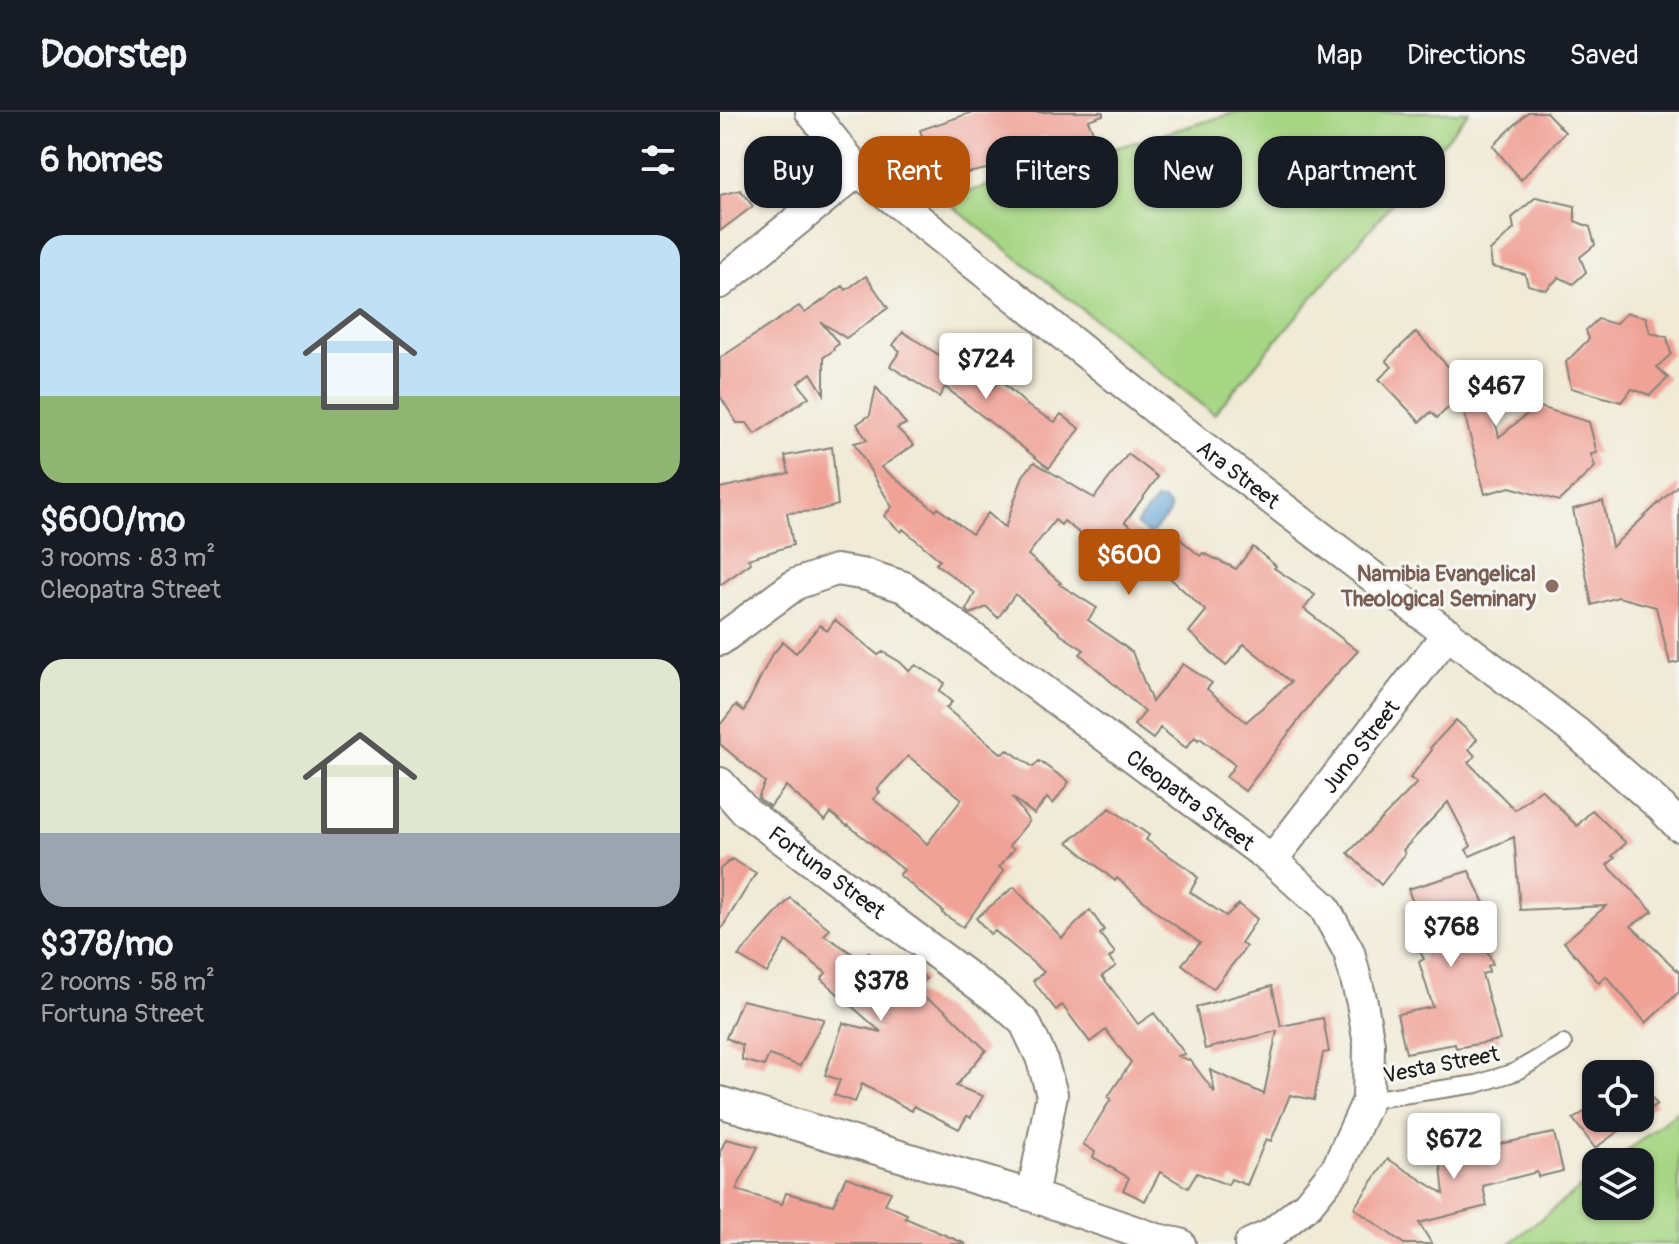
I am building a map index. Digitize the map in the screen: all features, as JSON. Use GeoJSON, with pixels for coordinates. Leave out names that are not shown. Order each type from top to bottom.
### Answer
{"type":"FeatureCollection","features":[{"type":"Feature","properties":{"kind":"street","name":"Ara Street"},"geometry":{"type":"LineString","coordinates":[[811,112],[858,171]]}},
{"type":"Feature","properties":{"kind":"street"},"geometry":{"type":"LineString","coordinates":[[720,283],[858,171]]}},
{"type":"Feature","properties":{"kind":"street","name":"Ara Street"},"geometry":{"type":"LineString","coordinates":[[904,208],[1202,446],[1577,733],[1679,826]]}},
{"type":"Feature","properties":{"kind":"street","name":"Cleopatra Street"},"geometry":{"type":"LineString","coordinates":[[720,640],[796,584],[836,570],[867,575],[904,587],[1272,860],[1324,907],[1349,952],[1362,1003],[1369,1044],[1368,1100],[1337,1168],[1308,1204],[1270,1235],[1250,1244]]}},
{"type":"Feature","properties":{"kind":"street","name":"Juno Street"},"geometry":{"type":"LineString","coordinates":[[1272,860],[1448,633]]}},
{"type":"Feature","properties":{"kind":"street","name":"Fortuna Street"},"geometry":{"type":"LineString","coordinates":[[720,783],[745,811],[1003,1003],[1025,1023],[1041,1057],[1052,1094],[1032,1196]]}},
{"type":"Feature","properties":{"kind":"street"},"geometry":{"type":"LineString","coordinates":[[720,1102],[1180,1244]]}},
{"type":"Feature","properties":{"kind":"lane","name":"Vesta Street"},"geometry":{"type":"LineString","coordinates":[[1368,1100],[1477,1084],[1515,1072],[1563,1044]]}},
{"type":"Feature","properties":{"kind":"green space"},"geometry":{"type":"Polygon","coordinates":[[[1237,112],[1469,112],[1445,140],[1445,136],[1258,136],[1258,208],[1388,208],[1214,414],[954,208],[970,208],[970,191],[986,186],[986,208],[1118,208],[1118,147],[1134,142],[1134,208],[1242,208],[1242,136],[1156,136],[1237,112]]]}},
{"type":"Feature","properties":{"kind":"green space"},"geometry":{"type":"Polygon","coordinates":[[[1679,1110],[1679,1244],[1509,1244],[1582,1186],[1582,1220],[1654,1220],[1654,1148],[1631,1148],[1679,1110]]]}},
{"type":"Feature","properties":{"kind":"water"},"geometry":{"type":"Polygon","coordinates":[[[1156,500],[1163,500],[1170,507],[1169,514],[1150,535],[1136,524],[1156,500]]]}},
{"type":"Feature","properties":{"kind":"building"},"geometry":{"type":"Polygon","coordinates":[[[973,112],[1103,112],[1103,115],[1088,120],[1095,136],[986,136],[986,169],[970,173],[970,136],[922,136],[920,130],[973,112]]]}},
{"type":"Feature","properties":{"kind":"building"},"geometry":{"type":"Polygon","coordinates":[[[1528,112],[1546,112],[1565,132],[1521,180],[1493,146],[1528,112]]]}},
{"type":"Feature","properties":{"kind":"building"},"geometry":{"type":"Polygon","coordinates":[[[740,190],[744,195],[744,208],[750,208],[720,231],[720,195],[740,190]]]}},
{"type":"Feature","properties":{"kind":"building"},"geometry":{"type":"Polygon","coordinates":[[[1536,197],[1575,206],[1575,221],[1590,227],[1595,245],[1580,257],[1586,272],[1573,284],[1559,277],[1546,290],[1528,285],[1525,274],[1492,267],[1490,251],[1514,229],[1512,218],[1536,197]]]}},
{"type":"Feature","properties":{"kind":"building"},"geometry":{"type":"Polygon","coordinates":[[[866,276],[888,308],[846,338],[821,322],[839,344],[824,357],[824,394],[811,373],[798,383],[809,397],[755,434],[747,423],[737,423],[720,396],[720,358],[799,306],[805,313],[843,286],[846,290],[866,276]]]}},
{"type":"Feature","properties":{"kind":"building"},"geometry":{"type":"Polygon","coordinates":[[[1627,313],[1646,317],[1650,333],[1667,337],[1671,354],[1657,367],[1668,378],[1650,395],[1632,389],[1621,402],[1571,388],[1566,362],[1589,339],[1586,330],[1598,319],[1615,324],[1627,313]]]}},
{"type":"Feature","properties":{"kind":"building"},"geometry":{"type":"Polygon","coordinates":[[[903,332],[992,389],[1000,380],[1028,406],[1055,422],[1061,414],[1080,429],[1049,468],[945,387],[939,397],[890,366],[900,351],[893,345],[903,332]]]}},
{"type":"Feature","properties":{"kind":"building"},"geometry":{"type":"Polygon","coordinates":[[[1416,332],[1494,416],[1499,437],[1537,406],[1589,422],[1597,453],[1591,454],[1595,467],[1559,501],[1510,487],[1485,494],[1460,397],[1437,418],[1431,412],[1420,422],[1379,379],[1392,367],[1386,360],[1416,332]]]}},
{"type":"Feature","properties":{"kind":"building"},"geometry":{"type":"Polygon","coordinates":[[[876,387],[906,424],[897,428],[914,445],[881,467],[936,511],[938,508],[972,534],[988,513],[1005,528],[1023,476],[1034,462],[1094,498],[1128,454],[1158,477],[1125,522],[1153,543],[1130,574],[1109,562],[1097,552],[1098,548],[1064,521],[1061,525],[1055,520],[1028,555],[1059,584],[1097,608],[1088,620],[1132,652],[1152,702],[1183,664],[1212,683],[1207,689],[1246,722],[1291,682],[1244,644],[1226,666],[1189,632],[1206,611],[1150,564],[1175,535],[1200,556],[1203,553],[1236,569],[1253,547],[1276,566],[1274,568],[1315,595],[1304,609],[1358,651],[1320,692],[1245,791],[1226,777],[1235,765],[1200,738],[1195,737],[1186,748],[1160,728],[1153,739],[1134,725],[1145,712],[1080,654],[1084,650],[1061,635],[1015,594],[998,618],[987,607],[970,614],[966,610],[975,593],[936,564],[940,560],[884,516],[892,507],[854,443],[867,440],[857,424],[870,415],[876,387]]]}},
{"type":"Feature","properties":{"kind":"building"},"geometry":{"type":"Polygon","coordinates":[[[832,447],[838,505],[816,511],[787,513],[793,545],[748,559],[751,563],[720,585],[720,488],[789,473],[785,456],[832,447]]]}},
{"type":"Feature","properties":{"kind":"building"},"geometry":{"type":"Polygon","coordinates":[[[1679,484],[1679,662],[1670,664],[1656,607],[1618,597],[1592,605],[1573,509],[1603,501],[1612,547],[1679,484]]]}},
{"type":"Feature","properties":{"kind":"building"},"geometry":{"type":"Polygon","coordinates":[[[835,620],[878,655],[883,652],[909,671],[916,665],[945,683],[939,691],[952,702],[946,708],[1002,754],[1008,750],[1033,767],[1039,761],[1069,782],[1053,804],[1047,798],[1034,814],[1012,797],[1029,821],[1009,846],[1014,849],[999,867],[1004,871],[963,927],[899,875],[904,870],[831,813],[825,821],[786,786],[770,807],[758,798],[765,782],[720,744],[720,725],[736,705],[744,711],[771,656],[783,642],[796,653],[820,625],[827,631],[835,620]],[[908,756],[877,789],[880,792],[873,799],[927,844],[962,799],[908,756]]]}},
{"type":"Feature","properties":{"kind":"building"},"geometry":{"type":"Polygon","coordinates":[[[1456,720],[1477,739],[1469,749],[1475,756],[1468,762],[1515,810],[1541,789],[1577,826],[1592,810],[1626,843],[1607,865],[1653,911],[1631,926],[1679,972],[1679,992],[1646,1023],[1606,976],[1599,983],[1564,942],[1606,906],[1520,910],[1514,837],[1470,856],[1466,850],[1471,846],[1448,802],[1403,850],[1405,854],[1381,885],[1348,853],[1417,783],[1410,778],[1432,750],[1430,748],[1456,720]]]}},
{"type":"Feature","properties":{"kind":"building"},"geometry":{"type":"Polygon","coordinates":[[[1110,808],[1149,835],[1146,840],[1198,878],[1190,892],[1226,916],[1239,904],[1257,919],[1241,943],[1246,947],[1213,989],[1182,964],[1200,943],[1159,914],[1117,878],[1115,881],[1068,842],[1110,808]]]}},
{"type":"Feature","properties":{"kind":"building"},"geometry":{"type":"Polygon","coordinates":[[[732,859],[756,873],[720,931],[720,869],[732,859]]]}},
{"type":"Feature","properties":{"kind":"building"},"geometry":{"type":"Polygon","coordinates":[[[1469,871],[1488,912],[1470,912],[1493,964],[1488,966],[1489,972],[1482,974],[1500,1040],[1406,1053],[1397,1014],[1433,1007],[1419,962],[1424,959],[1418,947],[1427,943],[1408,889],[1469,871]]]}},
{"type":"Feature","properties":{"kind":"building"},"geometry":{"type":"Polygon","coordinates":[[[1014,887],[1062,938],[1090,910],[1104,930],[1100,934],[1115,953],[1109,958],[1116,966],[1102,976],[1138,1024],[1154,1013],[1185,1054],[1178,1056],[1191,1061],[1215,1093],[1210,1070],[1264,1094],[1277,1031],[1205,1049],[1196,1007],[1272,986],[1281,1026],[1323,1018],[1329,1052],[1323,1053],[1314,1100],[1290,1095],[1271,1141],[1266,1139],[1247,1185],[1231,1179],[1228,1185],[1197,1173],[1188,1188],[1160,1172],[1145,1201],[1123,1190],[1129,1178],[1093,1157],[1095,1152],[1083,1144],[1131,1062],[1106,1030],[1090,1042],[1062,1005],[1056,1010],[1033,981],[1044,972],[995,931],[990,934],[976,918],[1014,887]]]}},
{"type":"Feature","properties":{"kind":"building"},"geometry":{"type":"Polygon","coordinates":[[[790,898],[830,929],[824,935],[858,957],[869,952],[893,970],[901,960],[926,979],[914,992],[944,1009],[986,1050],[956,1086],[983,1096],[971,1117],[967,1116],[959,1129],[914,1106],[912,1111],[862,1084],[855,1102],[834,1095],[840,1080],[825,1075],[843,1023],[881,1032],[821,979],[826,973],[786,941],[767,973],[738,956],[790,898]]]}},
{"type":"Feature","properties":{"kind":"building"},"geometry":{"type":"Polygon","coordinates":[[[742,1000],[824,1019],[800,1066],[769,1055],[764,1066],[742,1060],[742,1045],[726,1038],[742,1000]]]}},
{"type":"Feature","properties":{"kind":"building"},"geometry":{"type":"Polygon","coordinates":[[[1582,1114],[1582,1131],[1573,1119],[1582,1114]]]}},
{"type":"Feature","properties":{"kind":"building"},"geometry":{"type":"Polygon","coordinates":[[[1481,1117],[1489,1146],[1554,1133],[1563,1171],[1538,1177],[1537,1172],[1483,1186],[1487,1206],[1419,1223],[1432,1244],[1404,1244],[1354,1208],[1388,1159],[1444,1194],[1439,1149],[1458,1144],[1454,1123],[1481,1117]]]}},
{"type":"Feature","properties":{"kind":"building"},"geometry":{"type":"Polygon","coordinates":[[[1583,1132],[1617,1132],[1595,1148],[1583,1132]]]}},
{"type":"Feature","properties":{"kind":"building"},"geometry":{"type":"Polygon","coordinates":[[[726,1139],[758,1147],[736,1190],[782,1204],[786,1193],[833,1205],[846,1177],[891,1192],[885,1204],[907,1214],[905,1218],[966,1244],[720,1244],[720,1152],[726,1139]]]}},
{"type":"Feature","properties":{"kind":"place","name":"Namibia Evangelical Theological Seminary"},"geometry":{"type":"Point","coordinates":[1552,586]}}]}
